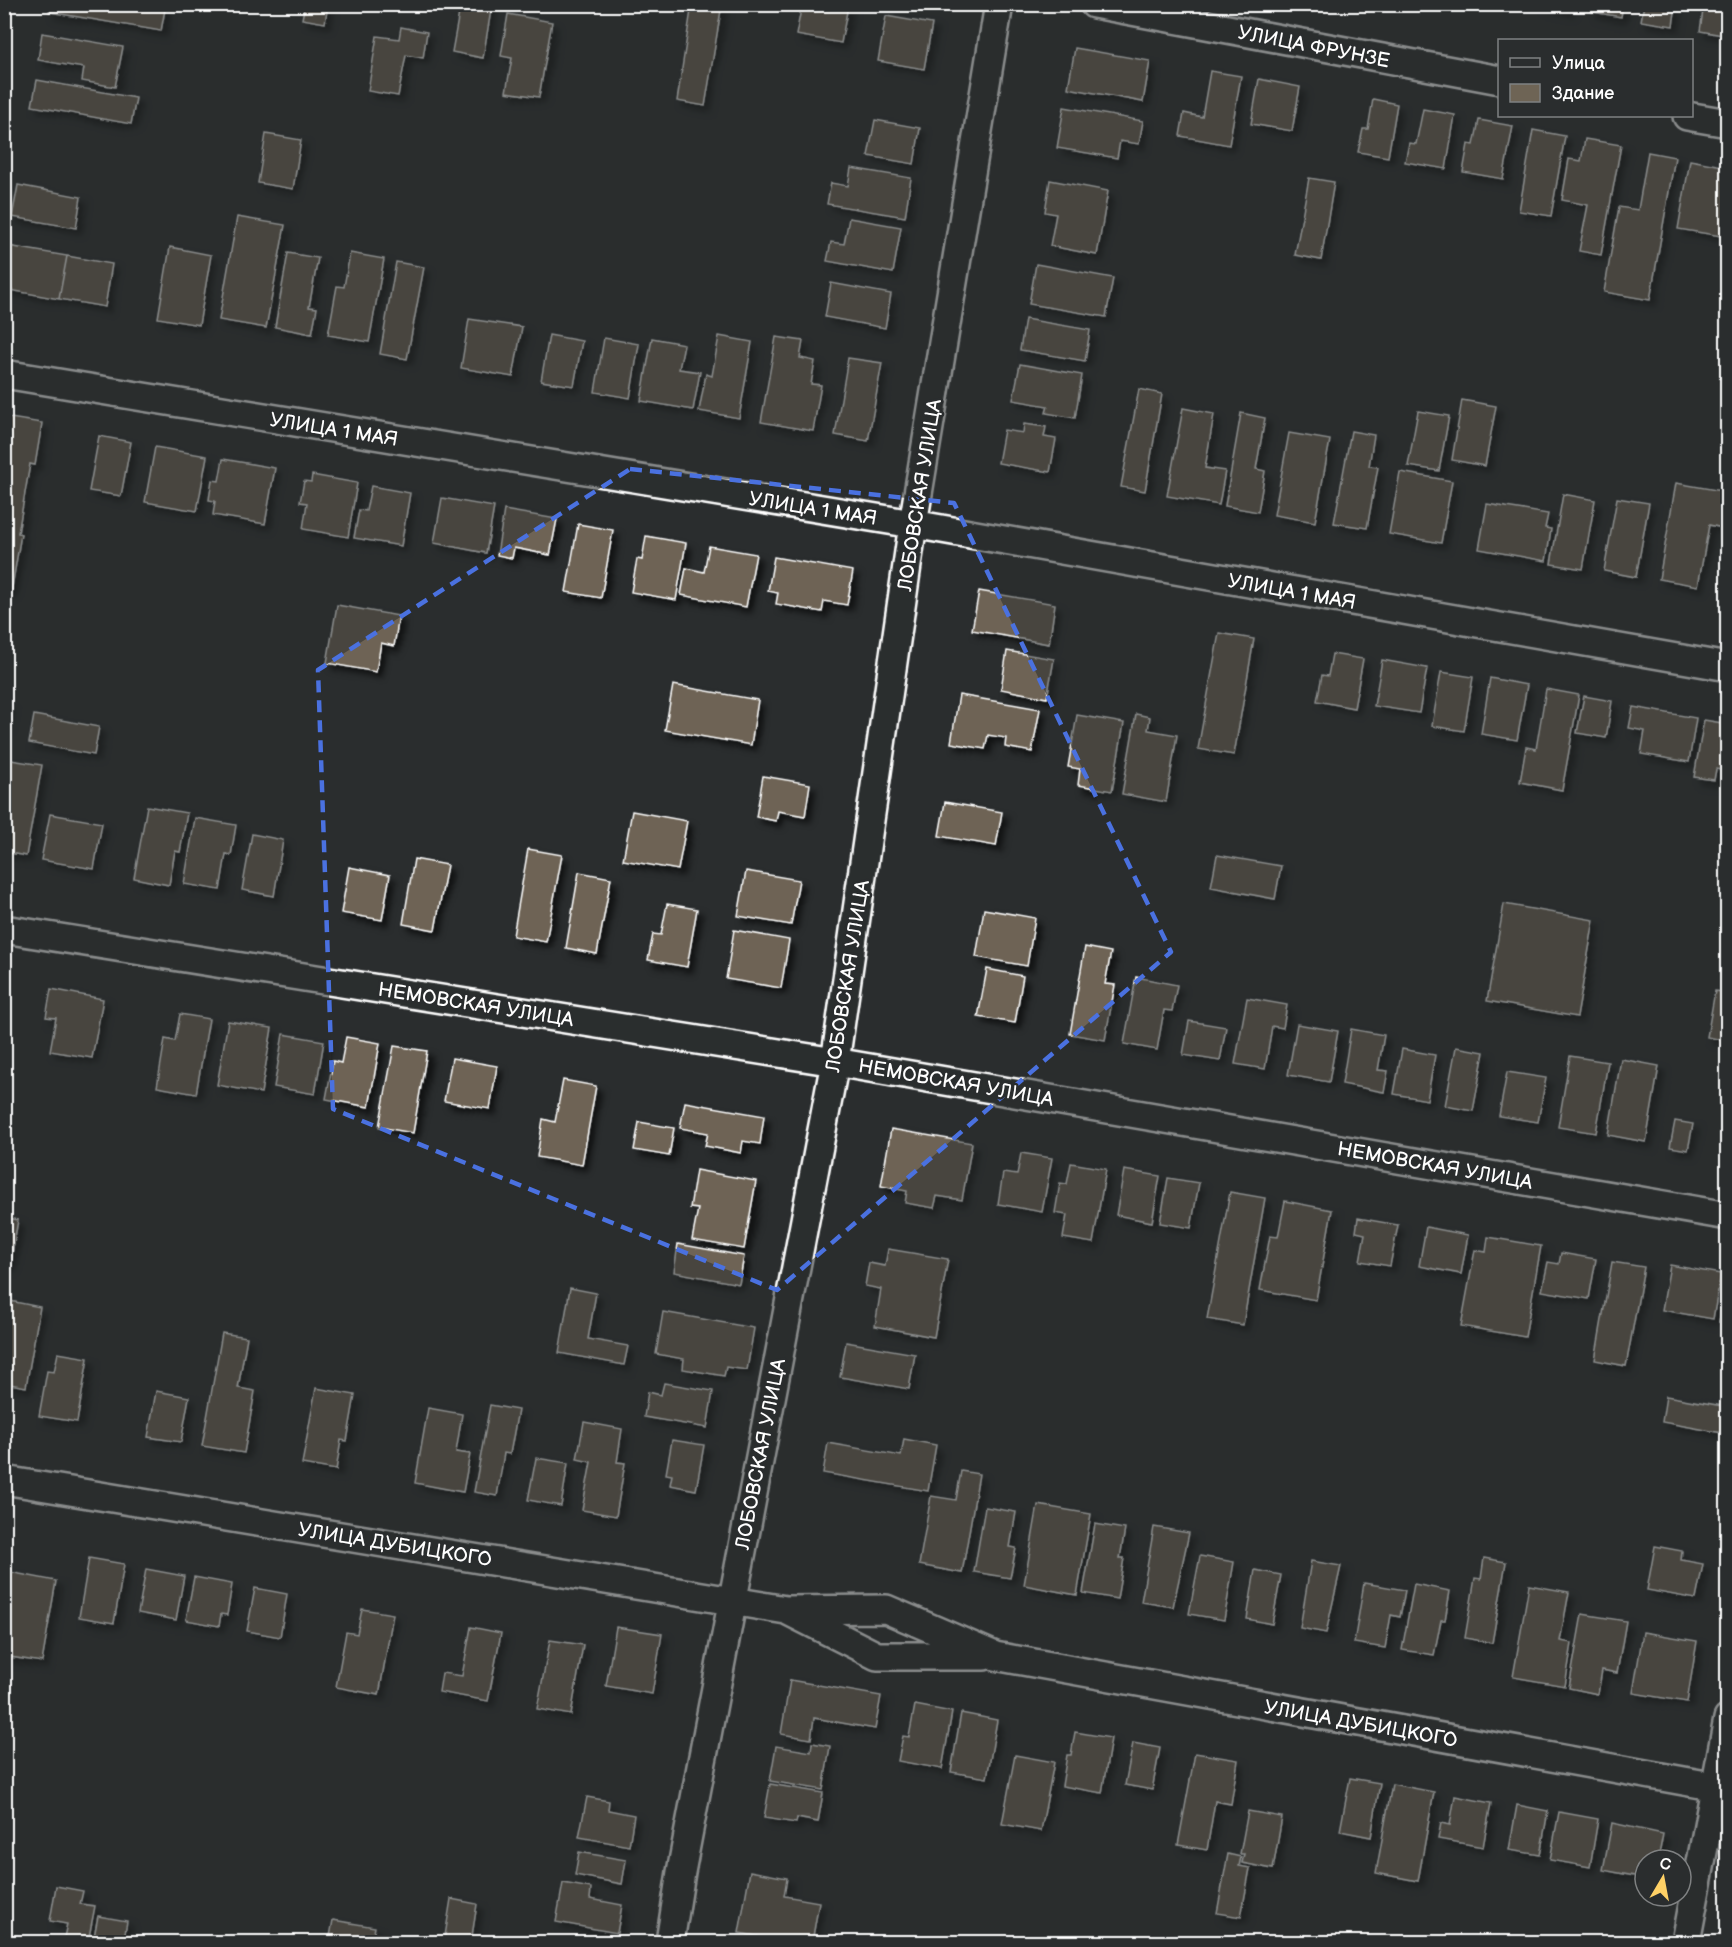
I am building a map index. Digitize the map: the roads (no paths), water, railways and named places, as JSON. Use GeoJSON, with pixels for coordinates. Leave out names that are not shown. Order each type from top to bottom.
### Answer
{"type":"FeatureCollection","features":[{"type":"Feature","properties":{"kind":"street","name":"ЛОБОВСКАЯ УЛИЦА"},"geometry":{"type":"LineString","coordinates":[[670,1942],[732,1600],[835,1062],[913,524],[999,4]]}},
{"type":"Feature","properties":{"kind":"street","name":"УЛИЦА ФРУНЗЕ"},"geometry":{"type":"LineString","coordinates":[[1094,4],[1498,81]]}},
{"type":"Feature","properties":{"kind":"street"},"geometry":{"type":"LineString","coordinates":[[1692,117],[1728,123]]}},
{"type":"Feature","properties":{"kind":"street","name":"УЛИЦА 1 МАЯ"},"geometry":{"type":"LineString","coordinates":[[4,374],[913,524],[1728,667]]}},
{"type":"Feature","properties":{"kind":"street","name":"НЕМОВСКАЯ УЛИЦА"},"geometry":{"type":"LineString","coordinates":[[4,929],[835,1062],[1728,1216]]}},
{"type":"Feature","properties":{"kind":"street","name":"УЛИЦА ДУБИЦКОГО"},"geometry":{"type":"LineString","coordinates":[[4,1480],[732,1600],[786,1611],[886,1609],[995,1656]]}},
{"type":"Feature","properties":{"kind":"street","name":"УЛИЦА ДУБИЦКОГО"},"geometry":{"type":"LineString","coordinates":[[786,1611],[877,1656],[995,1656],[1721,1788]]}},
{"type":"Feature","properties":{"kind":"street"},"geometry":{"type":"LineString","coordinates":[[1686,1942],[1721,1788],[1728,1719]]}}]}
